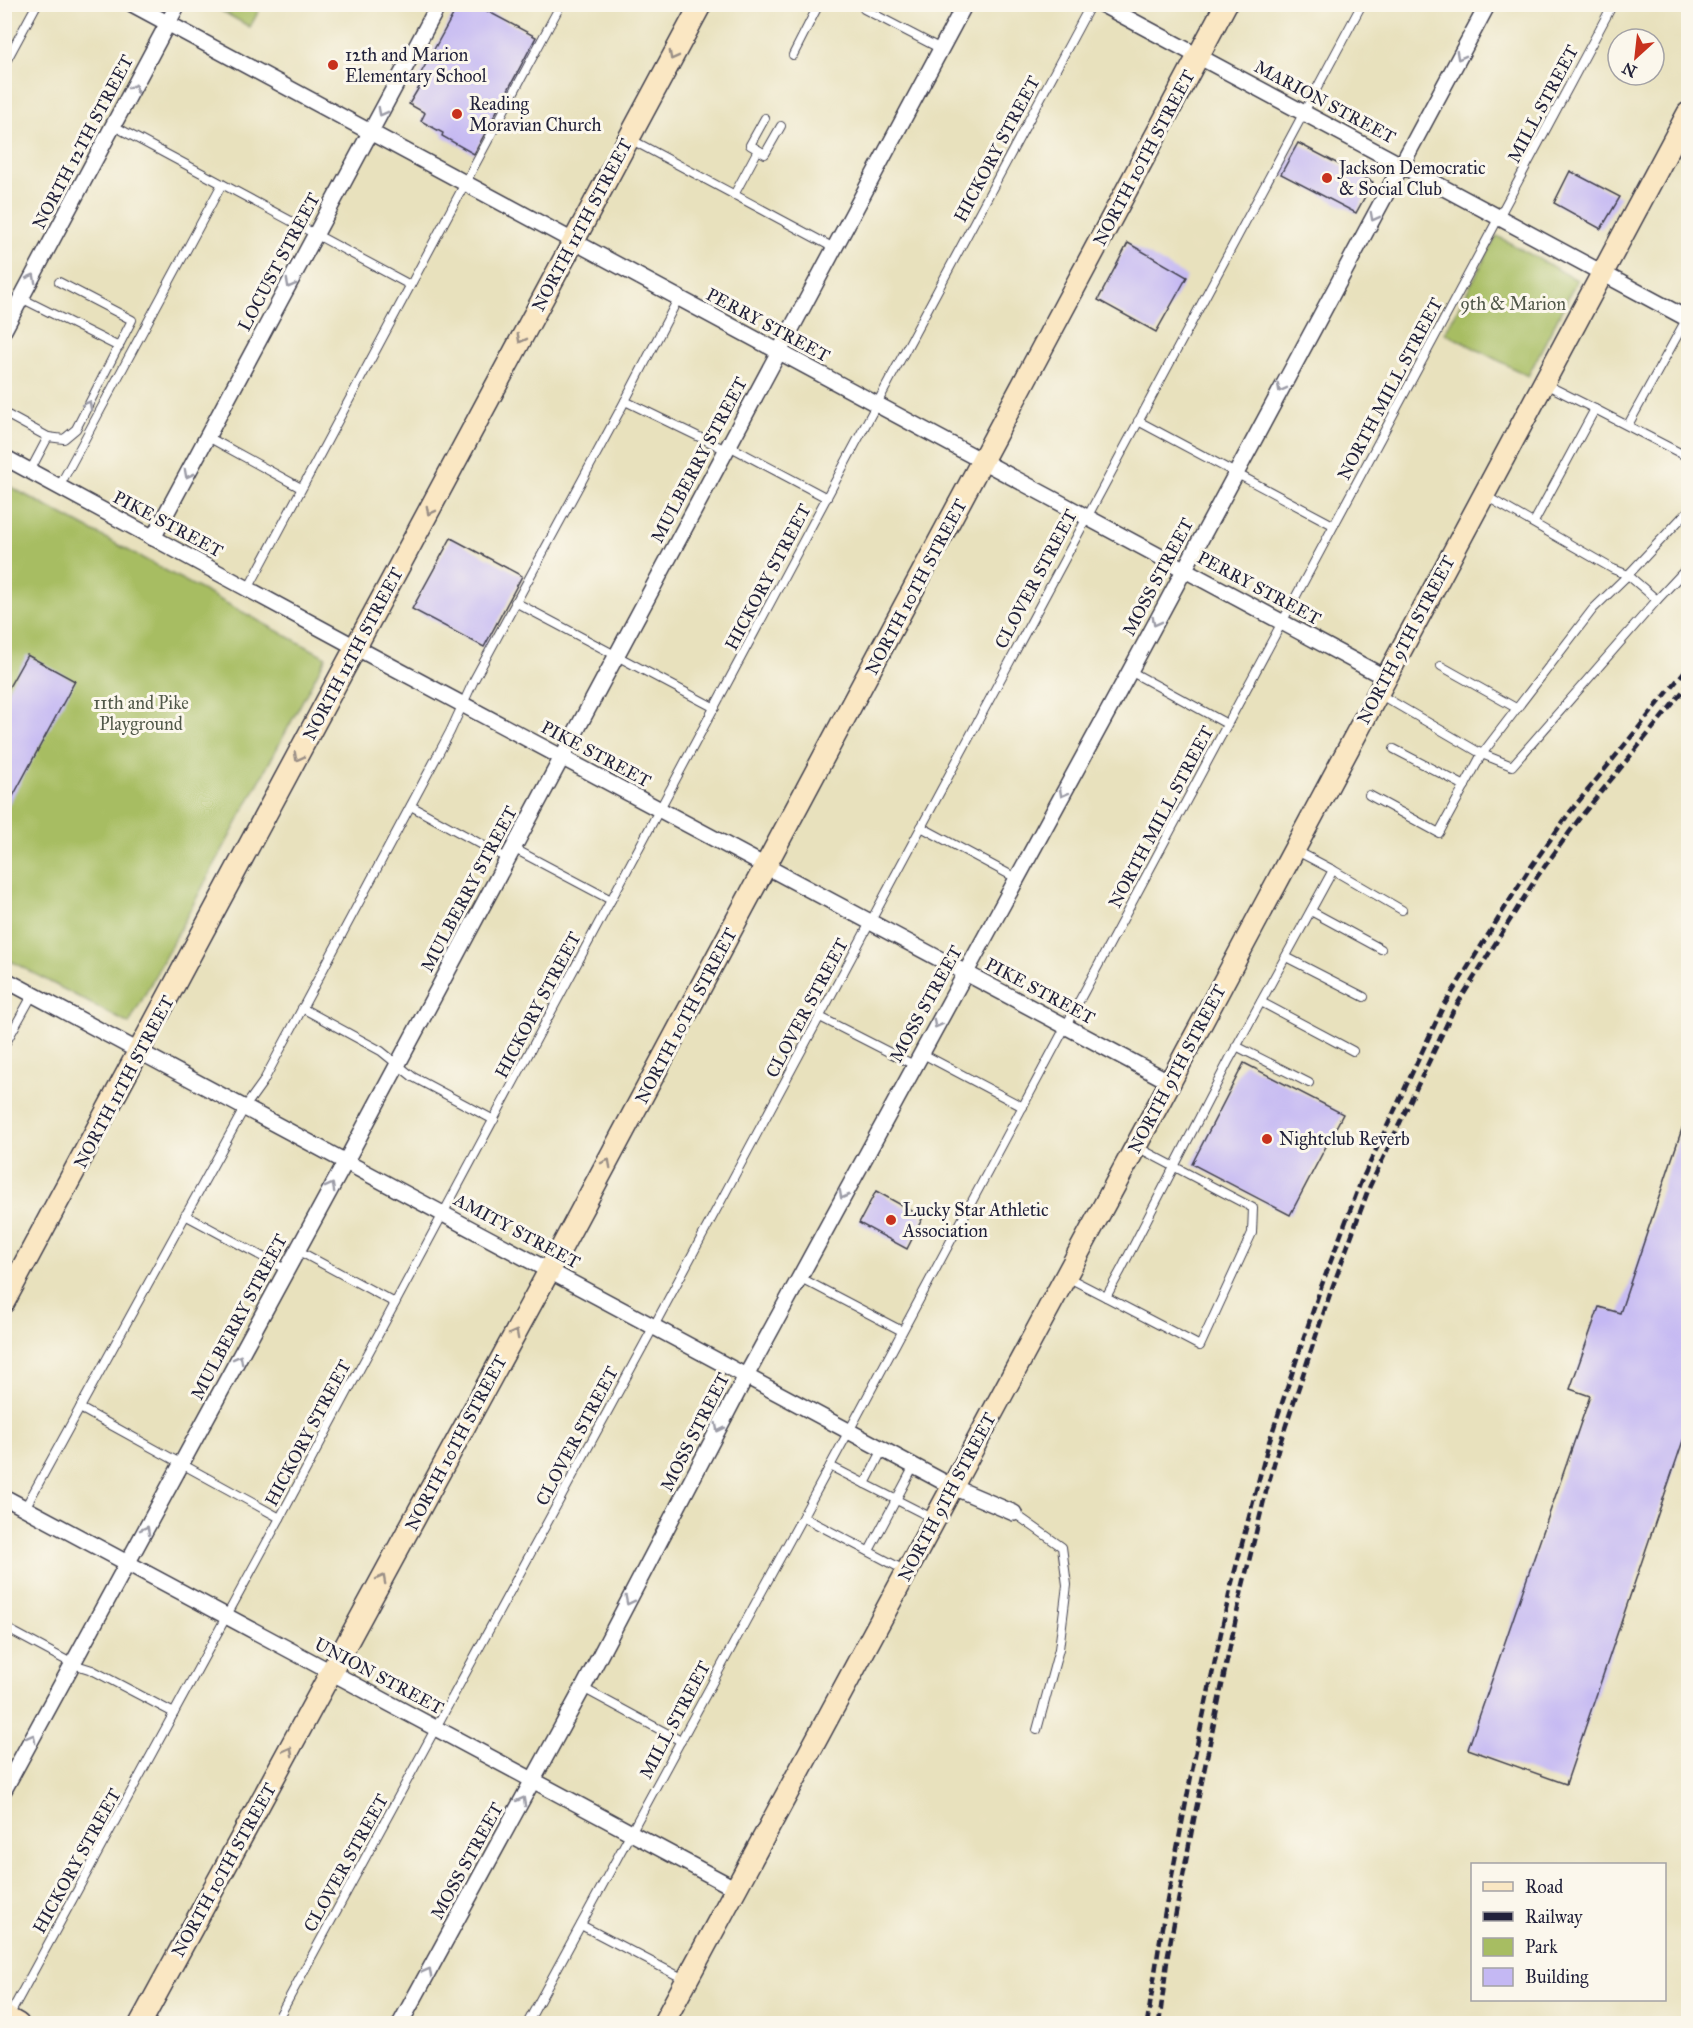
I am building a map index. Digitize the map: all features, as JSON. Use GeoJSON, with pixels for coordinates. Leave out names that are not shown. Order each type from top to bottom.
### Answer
{"type":"FeatureCollection","features":[{"type":"Feature","properties":{"kind":"street","name":"PERRY STREET"},"geometry":{"type":"LineString","coordinates":[[132,4],[1281,622],[1382,686]]}},
{"type":"Feature","properties":{"kind":"street","name":"NORTH 12TH STREET"},"geometry":{"type":"LineString","coordinates":[[4,330],[178,4]]}},
{"type":"Feature","properties":{"kind":"street","name":"LOCUST STREET"},"geometry":{"type":"LineString","coordinates":[[153,538],[439,4]]}},
{"type":"Feature","properties":{"kind":"street","name":"NORTH 11TH STREET"},"geometry":{"type":"LineString","coordinates":[[4,1302],[141,1052],[700,4]]}},
{"type":"Feature","properties":{"kind":"street","name":"MULBERRY STREET"},"geometry":{"type":"LineString","coordinates":[[4,1790],[346,1161],[965,4]]}},
{"type":"Feature","properties":{"kind":"street","name":"MARION STREET"},"geometry":{"type":"LineString","coordinates":[[1101,4],[1688,318]]}},
{"type":"Feature","properties":{"kind":"street","name":"NORTH 10TH STREET"},"geometry":{"type":"LineString","coordinates":[[140,2024],[549,1271],[1227,4]]}},
{"type":"Feature","properties":{"kind":"street","name":"MOSS STREET"},"geometry":{"type":"LineString","coordinates":[[400,2024],[583,1688],[799,1277],[1130,671],[1488,4]]}},
{"type":"Feature","properties":{"kind":"street","name":"NORTH 9TH STREET"},"geometry":{"type":"LineString","coordinates":[[663,2024],[1689,112]]}},
{"type":"Feature","properties":{"kind":"street","name":"PIKE STREET"},"geometry":{"type":"LineString","coordinates":[[4,457],[1170,1082]]}},
{"type":"Feature","properties":{"kind":"street","name":"AMITY STREET"},"geometry":{"type":"LineString","coordinates":[[4,979],[953,1487],[1014,1513]]}},
{"type":"Feature","properties":{"kind":"street","name":"UNION STREET"},"geometry":{"type":"LineString","coordinates":[[4,1497],[736,1889]]}},
{"type":"Feature","properties":{"kind":"lane"},"geometry":{"type":"LineString","coordinates":[[4,65],[37,4]]}},
{"type":"Feature","properties":{"kind":"lane"},"geometry":{"type":"LineString","coordinates":[[248,589],[561,4]]}},
{"type":"Feature","properties":{"kind":"lane"},"geometry":{"type":"LineString","coordinates":[[793,55],[819,4]]}},
{"type":"Feature","properties":{"kind":"lane","name":"HICKORY STREET"},"geometry":{"type":"LineString","coordinates":[[10,2019],[1091,4]]}},
{"type":"Feature","properties":{"kind":"lane","name":"CLOVER STREET"},"geometry":{"type":"LineString","coordinates":[[275,2024],[654,1326],[1362,4]]}},
{"type":"Feature","properties":{"kind":"lane","name":"MILL STREET"},"geometry":{"type":"LineString","coordinates":[[1499,218],[1613,4]]}},
{"type":"Feature","properties":{"kind":"lane"},"geometry":{"type":"LineString","coordinates":[[864,9],[941,49]]}},
{"type":"Feature","properties":{"kind":"lane"},"geometry":{"type":"LineString","coordinates":[[765,118],[750,145],[765,154],[781,126]]}},
{"type":"Feature","properties":{"kind":"lane"},"geometry":{"type":"LineString","coordinates":[[114,126],[410,285]]}},
{"type":"Feature","properties":{"kind":"lane"},"geometry":{"type":"LineString","coordinates":[[629,138],[834,248]]}},
{"type":"Feature","properties":{"kind":"lane"},"geometry":{"type":"LineString","coordinates":[[734,195],[759,150]]}},
{"type":"Feature","properties":{"kind":"lane"},"geometry":{"type":"LineString","coordinates":[[58,487],[222,184]]}},
{"type":"Feature","properties":{"kind":"lane","name":"NORTH MILL STREET"},"geometry":{"type":"LineString","coordinates":[[849,1431],[1499,218]]}},
{"type":"Feature","properties":{"kind":"lane"},"geometry":{"type":"LineString","coordinates":[[4,413],[48,437],[64,439],[76,429],[132,320],[59,282]]}},
{"type":"Feature","properties":{"kind":"lane"},"geometry":{"type":"LineString","coordinates":[[21,298],[119,347]]}},
{"type":"Feature","properties":{"kind":"lane"},"geometry":{"type":"LineString","coordinates":[[25,1508],[185,1215],[302,1008],[678,298]]}},
{"type":"Feature","properties":{"kind":"lane"},"geometry":{"type":"LineString","coordinates":[[1628,425],[1688,318]]}},
{"type":"Feature","properties":{"kind":"lane"},"geometry":{"type":"LineString","coordinates":[[1544,383],[1682,454]]}},
{"type":"Feature","properties":{"kind":"lane"},"geometry":{"type":"LineString","coordinates":[[625,401],[728,448],[827,498]]}},
{"type":"Feature","properties":{"kind":"lane"},"geometry":{"type":"LineString","coordinates":[[1534,522],[1595,409]]}},
{"type":"Feature","properties":{"kind":"lane"},"geometry":{"type":"LineString","coordinates":[[1138,422],[1333,525]]}},
{"type":"Feature","properties":{"kind":"lane"},"geometry":{"type":"LineString","coordinates":[[30,471],[48,437]]}},
{"type":"Feature","properties":{"kind":"lane"},"geometry":{"type":"LineString","coordinates":[[207,437],[302,488]]}},
{"type":"Feature","properties":{"kind":"lane"},"geometry":{"type":"LineString","coordinates":[[1484,494],[1613,569],[1628,575],[1658,600]]}},
{"type":"Feature","properties":{"kind":"lane"},"geometry":{"type":"LineString","coordinates":[[1369,795],[1439,832],[1482,754],[1593,609],[1689,511]]}},
{"type":"Feature","properties":{"kind":"lane"},"geometry":{"type":"LineString","coordinates":[[1382,686],[1482,754],[1512,766],[1689,567]]}},
{"type":"Feature","properties":{"kind":"lane"},"geometry":{"type":"LineString","coordinates":[[515,602],[715,708]]}},
{"type":"Feature","properties":{"kind":"lane"},"geometry":{"type":"LineString","coordinates":[[1441,666],[1516,708]]}},
{"type":"Feature","properties":{"kind":"lane"},"geometry":{"type":"LineString","coordinates":[[1130,671],[1227,724]]}},
{"type":"Feature","properties":{"kind":"lane"},"geometry":{"type":"LineString","coordinates":[[1394,749],[1465,786]]}},
{"type":"Feature","properties":{"kind":"lane"},"geometry":{"type":"LineString","coordinates":[[411,806],[611,900]]}},
{"type":"Feature","properties":{"kind":"lane"},"geometry":{"type":"LineString","coordinates":[[921,827],[1016,878]]}},
{"type":"Feature","properties":{"kind":"lane"},"geometry":{"type":"LineString","coordinates":[[1294,849],[1402,910]]}},
{"type":"Feature","properties":{"kind":"lane"},"geometry":{"type":"LineString","coordinates":[[1106,1297],[1236,1046],[1333,870]]}},
{"type":"Feature","properties":{"kind":"lane"},"geometry":{"type":"LineString","coordinates":[[1311,911],[1381,948]]}},
{"type":"Feature","properties":{"kind":"lane"},"geometry":{"type":"LineString","coordinates":[[1286,957],[1364,997]]}},
{"type":"Feature","properties":{"kind":"lane"},"geometry":{"type":"LineString","coordinates":[[4,1046],[33,994]]}},
{"type":"Feature","properties":{"kind":"lane"},"geometry":{"type":"LineString","coordinates":[[1261,1002],[1353,1051]]}},
{"type":"Feature","properties":{"kind":"lane"},"geometry":{"type":"LineString","coordinates":[[302,1008],[381,1051],[413,1077],[494,1120]]}},
{"type":"Feature","properties":{"kind":"lane"},"geometry":{"type":"LineString","coordinates":[[820,1017],[1023,1107]]}},
{"type":"Feature","properties":{"kind":"lane"},"geometry":{"type":"LineString","coordinates":[[1236,1046],[1309,1083]]}},
{"type":"Feature","properties":{"kind":"lane"},"geometry":{"type":"LineString","coordinates":[[1066,1276],[1200,1346],[1252,1233],[1253,1208],[1136,1146]]}},
{"type":"Feature","properties":{"kind":"lane"},"geometry":{"type":"LineString","coordinates":[[185,1215],[287,1270]]}},
{"type":"Feature","properties":{"kind":"lane"},"geometry":{"type":"LineString","coordinates":[[297,1250],[395,1303]]}},
{"type":"Feature","properties":{"kind":"lane"},"geometry":{"type":"LineString","coordinates":[[799,1277],[902,1331]]}},
{"type":"Feature","properties":{"kind":"lane"},"geometry":{"type":"LineString","coordinates":[[80,1408],[280,1518]]}},
{"type":"Feature","properties":{"kind":"lane","name":"MILL STREET"},"geometry":{"type":"LineString","coordinates":[[527,2024],[849,1431]]}},
{"type":"Feature","properties":{"kind":"lane"},"geometry":{"type":"LineString","coordinates":[[865,1484],[883,1449]]}},
{"type":"Feature","properties":{"kind":"lane"},"geometry":{"type":"LineString","coordinates":[[830,1466],[935,1520]]}},
{"type":"Feature","properties":{"kind":"lane"},"geometry":{"type":"LineString","coordinates":[[869,1551],[914,1466]]}},
{"type":"Feature","properties":{"kind":"lane"},"geometry":{"type":"LineString","coordinates":[[1014,1513],[1062,1547],[1066,1585],[1059,1649],[1037,1730]]}},
{"type":"Feature","properties":{"kind":"lane"},"geometry":{"type":"LineString","coordinates":[[803,1516],[907,1572]]}},
{"type":"Feature","properties":{"kind":"lane"},"geometry":{"type":"LineString","coordinates":[[4,1627],[73,1664],[92,1670],[174,1713]]}},
{"type":"Feature","properties":{"kind":"lane"},"geometry":{"type":"LineString","coordinates":[[583,1688],[681,1740]]}},
{"type":"Feature","properties":{"kind":"lane"},"geometry":{"type":"LineString","coordinates":[[581,1925],[687,1980]]}},
{"type":"Feature","properties":{"kind":"green space"},"geometry":{"type":"Polygon","coordinates":[[[221,5],[262,5],[250,27],[218,9],[221,5]]]}},
{"type":"Feature","properties":{"kind":"green space","name":"9th & Marion"},"geometry":{"type":"Polygon","coordinates":[[[1497,236],[1577,280],[1528,376],[1445,333],[1497,236]]]}},
{"type":"Feature","properties":{"kind":"green space","name":"11th and Pike Playground"},"geometry":{"type":"Polygon","coordinates":[[[5,484],[326,657],[129,1024],[5,958],[5,484]]]}},
{"type":"Feature","properties":{"kind":"building"},"geometry":{"type":"Polygon","coordinates":[[[459,4],[474,4],[536,37],[474,154],[421,121],[425,113],[409,104],[421,84],[416,82],[459,4]]]}},
{"type":"Feature","properties":{"kind":"building","name":"Jackson Democratic & Social Club"},"geometry":{"type":"Polygon","coordinates":[[[1298,143],[1373,182],[1356,213],[1281,174],[1298,143]]]}},
{"type":"Feature","properties":{"kind":"building"},"geometry":{"type":"Polygon","coordinates":[[[1570,171],[1620,197],[1601,229],[1554,203],[1570,171]]]}},
{"type":"Feature","properties":{"kind":"building"},"geometry":{"type":"Polygon","coordinates":[[[1128,243],[1187,277],[1156,332],[1098,300],[1128,243]]]}},
{"type":"Feature","properties":{"kind":"building"},"geometry":{"type":"Polygon","coordinates":[[[451,538],[522,576],[484,647],[412,609],[451,538]]]}},
{"type":"Feature","properties":{"kind":"building"},"geometry":{"type":"Polygon","coordinates":[[[27,655],[75,681],[4,813],[4,696],[27,655]]]}},
{"type":"Feature","properties":{"kind":"building","name":"Nightclub Reverb"},"geometry":{"type":"Polygon","coordinates":[[[1244,1063],[1343,1114],[1290,1215],[1192,1164],[1244,1063]]]}},
{"type":"Feature","properties":{"kind":"building"},"geometry":{"type":"Polygon","coordinates":[[[1686,1117],[1689,1118],[1689,1423],[1566,1784],[1468,1749],[1590,1396],[1570,1389],[1599,1307],[1620,1313],[1686,1117]]]}},
{"type":"Feature","properties":{"kind":"building","name":"Lucky Star Athletic Association"},"geometry":{"type":"Polygon","coordinates":[[[876,1191],[923,1217],[907,1249],[859,1223],[876,1191]]]}},
{"type":"Feature","properties":{"kind":"railway"},"geometry":{"type":"LineString","coordinates":[[1147,2024],[1162,1927],[1231,1586],[1269,1442],[1321,1287],[1360,1184],[1443,1007],[1528,871],[1570,812],[1688,667]]}},
{"type":"Feature","properties":{"kind":"railway"},"geometry":{"type":"LineString","coordinates":[[1159,2024],[1168,1954],[1194,1819],[1242,1589],[1266,1492],[1331,1291],[1369,1188],[1453,1011],[1537,877],[1579,819],[1688,685]]}},
{"type":"Feature","properties":{"kind":"place","name":"12th and Marion Elementary School"},"geometry":{"type":"Point","coordinates":[333,65]}},
{"type":"Feature","properties":{"kind":"place","name":"Reading Moravian Church"},"geometry":{"type":"Point","coordinates":[457,114]}},
{"type":"Feature","properties":{"kind":"place","name":"Jackson Democratic & Social Club"},"geometry":{"type":"Point","coordinates":[1327,178]}},
{"type":"Feature","properties":{"kind":"place","name":"Nightclub Reverb"},"geometry":{"type":"Point","coordinates":[1267,1139]}},
{"type":"Feature","properties":{"kind":"place","name":"Lucky Star Athletic Association"},"geometry":{"type":"Point","coordinates":[891,1220]}}]}
